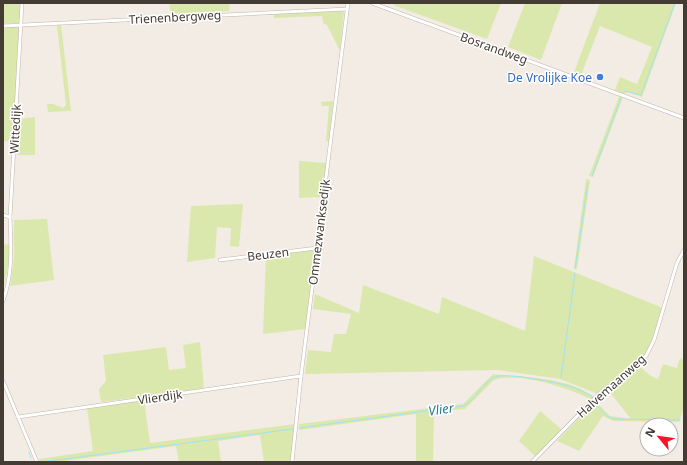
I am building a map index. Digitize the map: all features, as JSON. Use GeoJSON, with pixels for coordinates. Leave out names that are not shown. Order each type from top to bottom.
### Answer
{"type":"FeatureCollection","features":[{"type":"Feature","properties":{"kind":"street","name":"Wittedijk"},"geometry":{"type":"LineString","coordinates":[[3,301],[8,284],[12,257],[10,217],[22,3]]}},
{"type":"Feature","properties":{"kind":"street","name":"Ommezwanksedijk"},"geometry":{"type":"LineString","coordinates":[[292,462],[301,376],[348,3]]}},
{"type":"Feature","properties":{"kind":"street","name":"Bosrandweg"},"geometry":{"type":"LineString","coordinates":[[372,3],[684,118]]}},
{"type":"Feature","properties":{"kind":"street","name":"Trienenbergweg"},"geometry":{"type":"LineString","coordinates":[[3,26],[347,10]]}},
{"type":"Feature","properties":{"kind":"street"},"geometry":{"type":"LineString","coordinates":[[3,215],[10,217]]}},
{"type":"Feature","properties":{"kind":"street","name":"Beuzen"},"geometry":{"type":"LineString","coordinates":[[220,260],[317,248]]}},
{"type":"Feature","properties":{"kind":"street","name":"Halvemaanweg"},"geometry":{"type":"LineString","coordinates":[[532,462],[597,396],[646,356],[654,340],[677,263],[684,250]]}},
{"type":"Feature","properties":{"kind":"street","name":"Vlierdijk"},"geometry":{"type":"LineString","coordinates":[[18,416],[301,376]]}},
{"type":"Feature","properties":{"kind":"street"},"geometry":{"type":"LineString","coordinates":[[3,381],[37,462]]}},
{"type":"Feature","properties":{"kind":"green space"},"geometry":{"type":"Polygon","coordinates":[[[3,3],[21,3],[20,23],[3,24],[3,3]]]}},
{"type":"Feature","properties":{"kind":"green space"},"geometry":{"type":"Polygon","coordinates":[[[169,3],[230,3],[229,11],[171,14],[169,3]]]}},
{"type":"Feature","properties":{"kind":"green space"},"geometry":{"type":"Polygon","coordinates":[[[394,3],[501,3],[487,39],[393,5],[394,3]]]}},
{"type":"Feature","properties":{"kind":"green space"},"geometry":{"type":"Polygon","coordinates":[[[525,3],[562,3],[541,60],[508,47],[525,3]]]}},
{"type":"Feature","properties":{"kind":"green space"},"geometry":{"type":"Polygon","coordinates":[[[600,3],[676,3],[642,97],[627,92],[624,94],[615,90],[620,77],[637,84],[652,47],[600,26],[580,78],[573,75],[600,3]]]}},
{"type":"Feature","properties":{"kind":"green space"},"geometry":{"type":"Polygon","coordinates":[[[344,11],[340,51],[327,25],[323,23],[322,16],[274,18],[274,14],[344,11]]]}},
{"type":"Feature","properties":{"kind":"green space"},"geometry":{"type":"Polygon","coordinates":[[[18,25],[20,27],[12,142],[3,141],[3,27],[18,25]]]}},
{"type":"Feature","properties":{"kind":"green space"},"geometry":{"type":"Polygon","coordinates":[[[57,25],[61,25],[71,111],[48,112],[47,104],[53,104],[63,108],[66,105],[57,25]]]}},
{"type":"Feature","properties":{"kind":"green space"},"geometry":{"type":"Polygon","coordinates":[[[619,96],[623,97],[593,177],[589,176],[619,96]]]}},
{"type":"Feature","properties":{"kind":"green space"},"geometry":{"type":"Polygon","coordinates":[[[332,101],[329,141],[326,141],[329,106],[322,106],[321,102],[332,101]]]}},
{"type":"Feature","properties":{"kind":"green space"},"geometry":{"type":"Polygon","coordinates":[[[35,117],[35,155],[17,155],[19,119],[35,117]]]}},
{"type":"Feature","properties":{"kind":"green space"},"geometry":{"type":"Polygon","coordinates":[[[299,161],[326,163],[322,197],[299,198],[299,161]]]}},
{"type":"Feature","properties":{"kind":"green space"},"geometry":{"type":"Polygon","coordinates":[[[586,179],[590,180],[577,269],[574,268],[586,179]]]}},
{"type":"Feature","properties":{"kind":"green space"},"geometry":{"type":"Polygon","coordinates":[[[243,204],[239,247],[230,246],[231,228],[217,227],[215,258],[187,262],[191,206],[243,204]]]}},
{"type":"Feature","properties":{"kind":"green space"},"geometry":{"type":"Polygon","coordinates":[[[47,219],[54,280],[10,286],[14,259],[14,220],[47,219]]]}},
{"type":"Feature","properties":{"kind":"green space"},"geometry":{"type":"Polygon","coordinates":[[[3,244],[10,245],[9,261],[3,293],[3,244]]]}},
{"type":"Feature","properties":{"kind":"green space"},"geometry":{"type":"Polygon","coordinates":[[[315,250],[306,329],[263,334],[266,256],[315,250]]]}},
{"type":"Feature","properties":{"kind":"green space"},"geometry":{"type":"Polygon","coordinates":[[[534,256],[663,308],[647,354],[598,394],[560,379],[498,370],[305,374],[308,350],[331,352],[334,334],[346,334],[351,314],[313,309],[315,294],[359,313],[363,285],[439,314],[442,297],[525,331],[534,256]]]}},
{"type":"Feature","properties":{"kind":"green space"},"geometry":{"type":"Polygon","coordinates":[[[200,342],[204,389],[101,402],[99,389],[106,381],[103,355],[166,347],[169,370],[186,368],[183,345],[200,342]]]}},
{"type":"Feature","properties":{"kind":"green space"},"geometry":{"type":"Polygon","coordinates":[[[680,358],[684,360],[684,407],[679,422],[679,417],[639,417],[639,421],[613,421],[603,416],[579,451],[557,441],[595,401],[610,416],[631,419],[608,390],[639,366],[651,376],[658,379],[663,364],[677,368],[680,358]]]}},
{"type":"Feature","properties":{"kind":"green space"},"geometry":{"type":"Polygon","coordinates":[[[493,374],[545,379],[571,385],[594,397],[591,400],[557,386],[528,379],[503,378],[494,380],[465,409],[434,412],[433,462],[416,462],[416,414],[300,430],[299,424],[463,404],[493,374]]]}},
{"type":"Feature","properties":{"kind":"green space"},"geometry":{"type":"Polygon","coordinates":[[[144,400],[150,443],[295,424],[291,462],[264,462],[260,435],[218,441],[221,462],[179,462],[176,446],[57,462],[40,462],[39,459],[93,451],[87,408],[144,400]]]}},
{"type":"Feature","properties":{"kind":"green space"},"geometry":{"type":"Polygon","coordinates":[[[540,411],[561,429],[536,457],[519,441],[540,411]]]}},
{"type":"Feature","properties":{"kind":"waterway"},"geometry":{"type":"LineString","coordinates":[[624,91],[641,95],[675,3]]}},
{"type":"Feature","properties":{"kind":"waterway"},"geometry":{"type":"LineString","coordinates":[[592,176],[621,98]]}},
{"type":"Feature","properties":{"kind":"waterway"},"geometry":{"type":"LineString","coordinates":[[575,269],[588,183]]}},
{"type":"Feature","properties":{"kind":"waterway"},"geometry":{"type":"LineString","coordinates":[[561,378],[575,273]]}},
{"type":"Feature","properties":{"kind":"waterway","name":"Vlier"},"geometry":{"type":"LineString","coordinates":[[299,428],[463,406],[472,400],[490,379],[501,376],[535,379],[568,386],[592,396],[592,399]]}},
{"type":"Feature","properties":{"kind":"waterway","name":"Vlier"},"geometry":{"type":"LineString","coordinates":[[594,402],[607,416],[614,419],[680,420]]}},
{"type":"Feature","properties":{"kind":"waterway","name":"Vlier"},"geometry":{"type":"LineString","coordinates":[[42,462],[293,429]]}},
{"type":"Feature","properties":{"kind":"waterway"},"geometry":{"type":"LineString","coordinates":[[29,452],[31,458]]}},
{"type":"Feature","properties":{"kind":"place","name":"De Vrolijke Koe"},"geometry":{"type":"Point","coordinates":[600,77]}}]}
